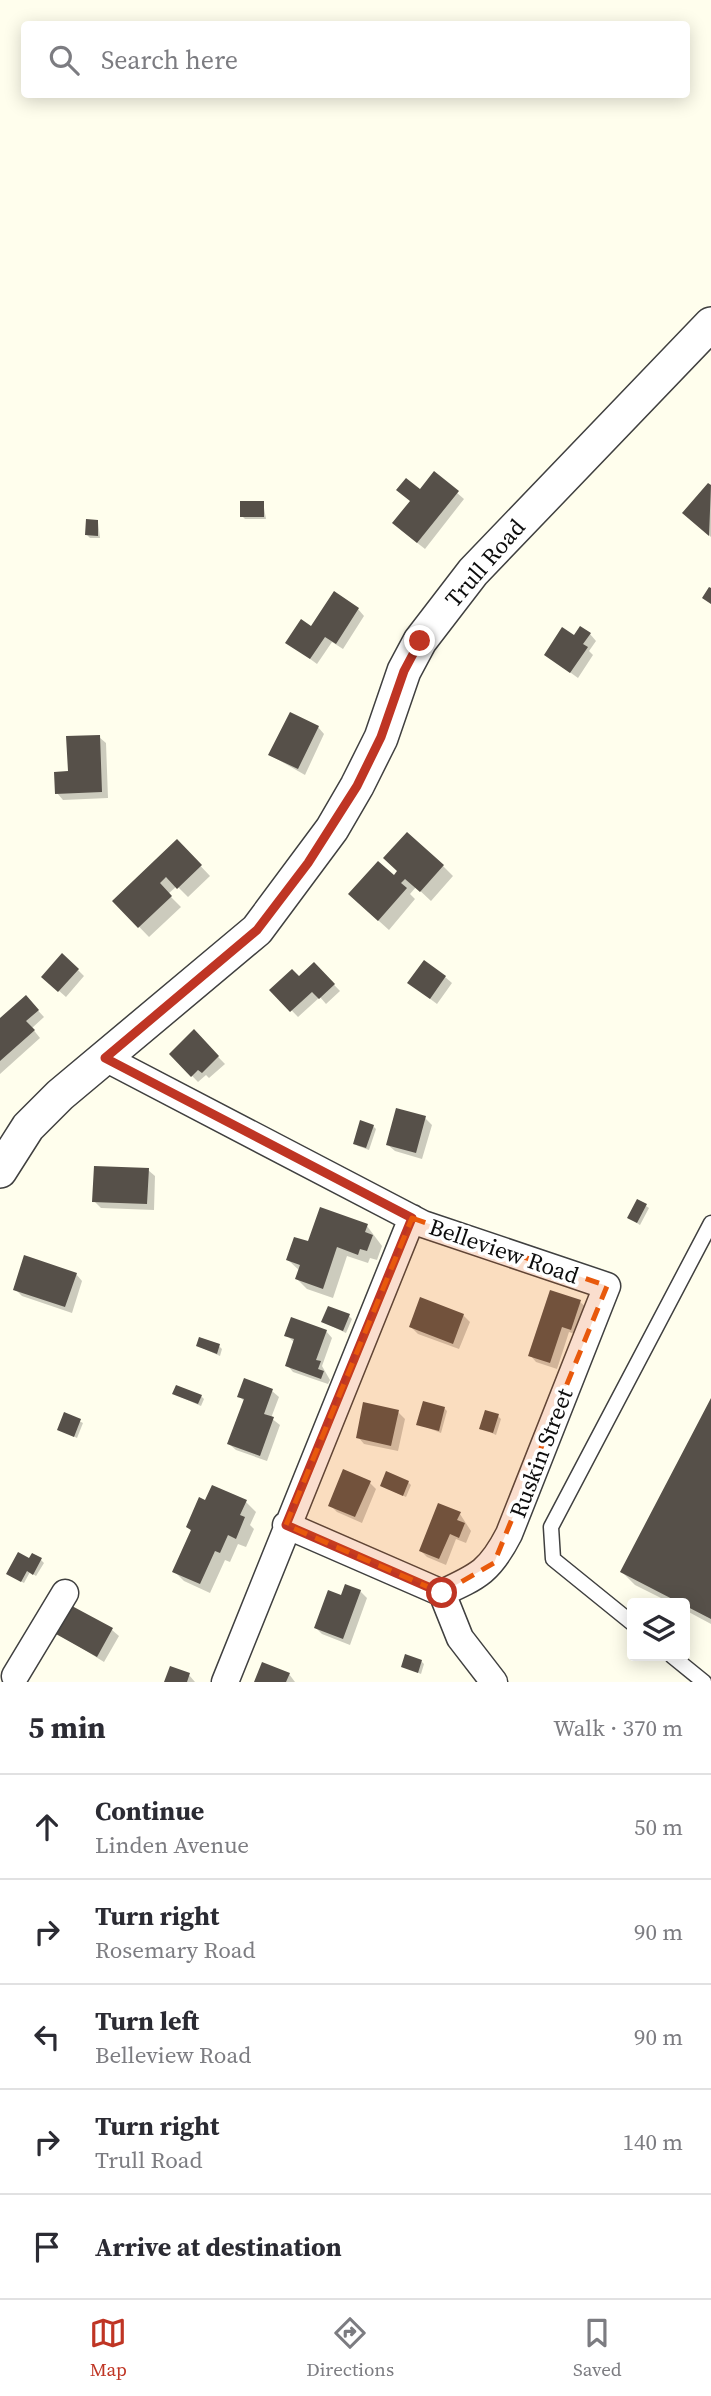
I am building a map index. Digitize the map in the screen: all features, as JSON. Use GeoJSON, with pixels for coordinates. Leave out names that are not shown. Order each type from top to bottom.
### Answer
{"type":"FeatureCollection","features":[{"type":"Feature","properties":{"kind":"street","name":"Trull Road"},"geometry":{"type":"LineString","coordinates":[[0,1171],[28,1128],[105,1058],[257,930],[332,829],[357,786],[381,737],[404,671],[420,641],[473,572],[711,324]]}},
{"type":"Feature","properties":{"kind":"street","name":"Belleview Road"},"geometry":{"type":"LineString","coordinates":[[105,1058],[412,1218],[607,1286]]}},
{"type":"Feature","properties":{"kind":"street"},"geometry":{"type":"LineString","coordinates":[[225,1682],[286,1525],[412,1218]]}},
{"type":"Feature","properties":{"kind":"street","name":"Ruskin Street"},"geometry":{"type":"LineString","coordinates":[[442,1593],[471,1580],[495,1563],[509,1534],[607,1286]]}},
{"type":"Feature","properties":{"kind":"street"},"geometry":{"type":"LineString","coordinates":[[286,1525],[442,1593],[460,1638],[494,1682]]}},
{"type":"Feature","properties":{"kind":"street"},"geometry":{"type":"LineString","coordinates":[[9,1675],[65,1593]]}},
{"type":"Feature","properties":{"kind":"lane"},"geometry":{"type":"LineString","coordinates":[[627,1619],[554,1559],[551,1527],[711,1223]]}},
{"type":"Feature","properties":{"kind":"lane"},"geometry":{"type":"LineString","coordinates":[[678,1661],[704,1682]]}},
{"type":"Feature","properties":{"kind":"highlighted area"},"geometry":{"type":"Polygon","coordinates":[[[412,1218],[607,1286],[494,1563],[442,1593],[286,1525],[412,1218]]]}},
{"type":"Feature","properties":{"kind":"building"},"geometry":{"type":"Polygon","coordinates":[[[434,471],[459,491],[417,543],[392,523],[410,501],[396,490],[406,478],[420,489],[434,471]]]}},
{"type":"Feature","properties":{"kind":"building"},"geometry":{"type":"Polygon","coordinates":[[[708,483],[711,485],[709,536],[682,513],[708,483]]]}},
{"type":"Feature","properties":{"kind":"building"},"geometry":{"type":"Polygon","coordinates":[[[240,501],[264,501],[264,517],[240,517],[240,501]]]}},
{"type":"Feature","properties":{"kind":"building"},"geometry":{"type":"Polygon","coordinates":[[[86,519],[98,520],[98,536],[85,535],[86,519]]]}},
{"type":"Feature","properties":{"kind":"building"},"geometry":{"type":"Polygon","coordinates":[[[709,587],[711,588],[711,604],[702,598],[709,587]]]}},
{"type":"Feature","properties":{"kind":"building"},"geometry":{"type":"Polygon","coordinates":[[[334,591],[359,608],[336,644],[325,637],[310,659],[285,643],[301,619],[311,626],[334,591]]]}},
{"type":"Feature","properties":{"kind":"building"},"geometry":{"type":"Polygon","coordinates":[[[580,626],[591,633],[583,644],[588,647],[570,673],[544,655],[562,627],[574,635],[580,626]]]}},
{"type":"Feature","properties":{"kind":"building"},"geometry":{"type":"Polygon","coordinates":[[[290,712],[319,726],[298,769],[268,755],[290,712]]]}},
{"type":"Feature","properties":{"kind":"building"},"geometry":{"type":"Polygon","coordinates":[[[100,735],[102,792],[55,794],[54,772],[68,771],[66,736],[100,735]]]}},
{"type":"Feature","properties":{"kind":"building"},"geometry":{"type":"Polygon","coordinates":[[[407,832],[444,865],[420,892],[405,879],[401,883],[407,888],[378,921],[348,894],[378,861],[394,875],[397,871],[383,858],[407,832]]]}},
{"type":"Feature","properties":{"kind":"building"},"geometry":{"type":"Polygon","coordinates":[[[177,839],[202,865],[177,889],[166,877],[160,883],[172,896],[138,928],[112,901],[177,839]]]}},
{"type":"Feature","properties":{"kind":"building"},"geometry":{"type":"Polygon","coordinates":[[[62,953],[79,969],[58,992],[41,977],[62,953]]]}},
{"type":"Feature","properties":{"kind":"building"},"geometry":{"type":"Polygon","coordinates":[[[424,960],[446,976],[430,999],[407,983],[424,960]]]}},
{"type":"Feature","properties":{"kind":"building"},"geometry":{"type":"Polygon","coordinates":[[[314,962],[335,984],[319,999],[312,992],[290,1012],[269,990],[292,969],[299,976],[314,962]]]}},
{"type":"Feature","properties":{"kind":"building"},"geometry":{"type":"Polygon","coordinates":[[[26,995],[39,1010],[26,1021],[35,1030],[0,1061],[0,1018],[26,995]]]}},
{"type":"Feature","properties":{"kind":"building"},"geometry":{"type":"Polygon","coordinates":[[[194,1029],[219,1056],[202,1073],[198,1070],[191,1077],[169,1054],[194,1029]]]}},
{"type":"Feature","properties":{"kind":"building"},"geometry":{"type":"Polygon","coordinates":[[[396,1108],[426,1116],[416,1153],[386,1145],[396,1108]]]}},
{"type":"Feature","properties":{"kind":"building"},"geometry":{"type":"Polygon","coordinates":[[[360,1120],[374,1125],[366,1148],[353,1144],[360,1120]]]}},
{"type":"Feature","properties":{"kind":"building"},"geometry":{"type":"Polygon","coordinates":[[[94,1166],[149,1168],[147,1204],[92,1202],[94,1166]]]}},
{"type":"Feature","properties":{"kind":"building"},"geometry":{"type":"Polygon","coordinates":[[[637,1199],[647,1204],[637,1223],[627,1218],[637,1199]]]}},
{"type":"Feature","properties":{"kind":"building"},"geometry":{"type":"Polygon","coordinates":[[[320,1207],[368,1224],[365,1232],[373,1235],[367,1251],[360,1249],[358,1255],[337,1247],[323,1289],[295,1279],[300,1265],[286,1260],[294,1237],[308,1241],[320,1207]]]}},
{"type":"Feature","properties":{"kind":"building"},"geometry":{"type":"Polygon","coordinates":[[[24,1255],[77,1273],[65,1307],[13,1290],[24,1255]]]}},
{"type":"Feature","properties":{"kind":"building"},"geometry":{"type":"Polygon","coordinates":[[[550,1290],[581,1300],[571,1330],[562,1327],[550,1363],[528,1356],[550,1290]]]}},
{"type":"Feature","properties":{"kind":"building"},"geometry":{"type":"Polygon","coordinates":[[[420,1297],[464,1314],[453,1344],[409,1327],[420,1297]]]}},
{"type":"Feature","properties":{"kind":"building"},"geometry":{"type":"Polygon","coordinates":[[[328,1306],[350,1314],[343,1331],[321,1322],[328,1306]]]}},
{"type":"Feature","properties":{"kind":"building"},"geometry":{"type":"Polygon","coordinates":[[[291,1317],[327,1330],[316,1360],[321,1361],[318,1369],[324,1371],[321,1379],[285,1366],[294,1339],[284,1336],[291,1317]]]}},
{"type":"Feature","properties":{"kind":"building"},"geometry":{"type":"Polygon","coordinates":[[[199,1337],[220,1344],[217,1354],[196,1346],[199,1337]]]}},
{"type":"Feature","properties":{"kind":"building"},"geometry":{"type":"Polygon","coordinates":[[[244,1378],[273,1389],[264,1414],[274,1417],[260,1456],[227,1444],[244,1399],[237,1397],[244,1378]]]}},
{"type":"Feature","properties":{"kind":"building"},"geometry":{"type":"Polygon","coordinates":[[[176,1385],[202,1395],[198,1404],[172,1394],[176,1385]]]}},
{"type":"Feature","properties":{"kind":"building"},"geometry":{"type":"Polygon","coordinates":[[[711,1398],[711,1619],[690,1608],[690,1598],[670,1598],[620,1572],[711,1398]]]}},
{"type":"Feature","properties":{"kind":"building"},"geometry":{"type":"Polygon","coordinates":[[[423,1401],[445,1407],[439,1431],[416,1425],[423,1401]]]}},
{"type":"Feature","properties":{"kind":"building"},"geometry":{"type":"Polygon","coordinates":[[[363,1402],[399,1410],[391,1446],[356,1438],[363,1402]]]}},
{"type":"Feature","properties":{"kind":"building"},"geometry":{"type":"Polygon","coordinates":[[[485,1410],[499,1414],[493,1433],[479,1429],[485,1410]]]}},
{"type":"Feature","properties":{"kind":"building"},"geometry":{"type":"Polygon","coordinates":[[[64,1412],[81,1419],[74,1437],[57,1430],[64,1412]]]}},
{"type":"Feature","properties":{"kind":"building"},"geometry":{"type":"Polygon","coordinates":[[[343,1469],[371,1481],[355,1517],[328,1506],[343,1469]]]}},
{"type":"Feature","properties":{"kind":"building"},"geometry":{"type":"Polygon","coordinates":[[[386,1471],[409,1481],[403,1496],[380,1486],[386,1471]]]}},
{"type":"Feature","properties":{"kind":"building"},"geometry":{"type":"Polygon","coordinates":[[[212,1485],[247,1500],[240,1515],[245,1517],[236,1539],[228,1535],[220,1553],[215,1551],[200,1584],[172,1572],[191,1530],[186,1527],[199,1497],[205,1500],[212,1485]]]}},
{"type":"Feature","properties":{"kind":"building"},"geometry":{"type":"Polygon","coordinates":[[[438,1503],[461,1512],[457,1520],[465,1523],[459,1538],[450,1534],[439,1559],[419,1551],[438,1503]]]}},
{"type":"Feature","properties":{"kind":"building"},"geometry":{"type":"Polygon","coordinates":[[[18,1552],[29,1558],[32,1553],[42,1558],[33,1575],[27,1571],[21,1582],[6,1574],[18,1552]]]}},
{"type":"Feature","properties":{"kind":"building"},"geometry":{"type":"Polygon","coordinates":[[[345,1584],[361,1590],[343,1639],[314,1628],[328,1590],[341,1595],[345,1584]]]}},
{"type":"Feature","properties":{"kind":"building"},"geometry":{"type":"Polygon","coordinates":[[[72,1606],[113,1628],[97,1657],[56,1634],[72,1606]]]}},
{"type":"Feature","properties":{"kind":"building"},"geometry":{"type":"Polygon","coordinates":[[[405,1654],[422,1660],[418,1673],[401,1667],[405,1654]]]}},
{"type":"Feature","properties":{"kind":"building"},"geometry":{"type":"Polygon","coordinates":[[[262,1662],[290,1673],[286,1682],[254,1682],[262,1662]]]}},
{"type":"Feature","properties":{"kind":"building"},"geometry":{"type":"Polygon","coordinates":[[[170,1666],[190,1673],[187,1682],[164,1682],[170,1666]]]}},
{"type":"Feature","properties":{"kind":"route"},"geometry":{"type":"LineString","coordinates":[[420,641],[404,671],[381,737],[357,786],[308,863],[257,930],[105,1058],[412,1218],[286,1525],[442,1593]]}}]}
